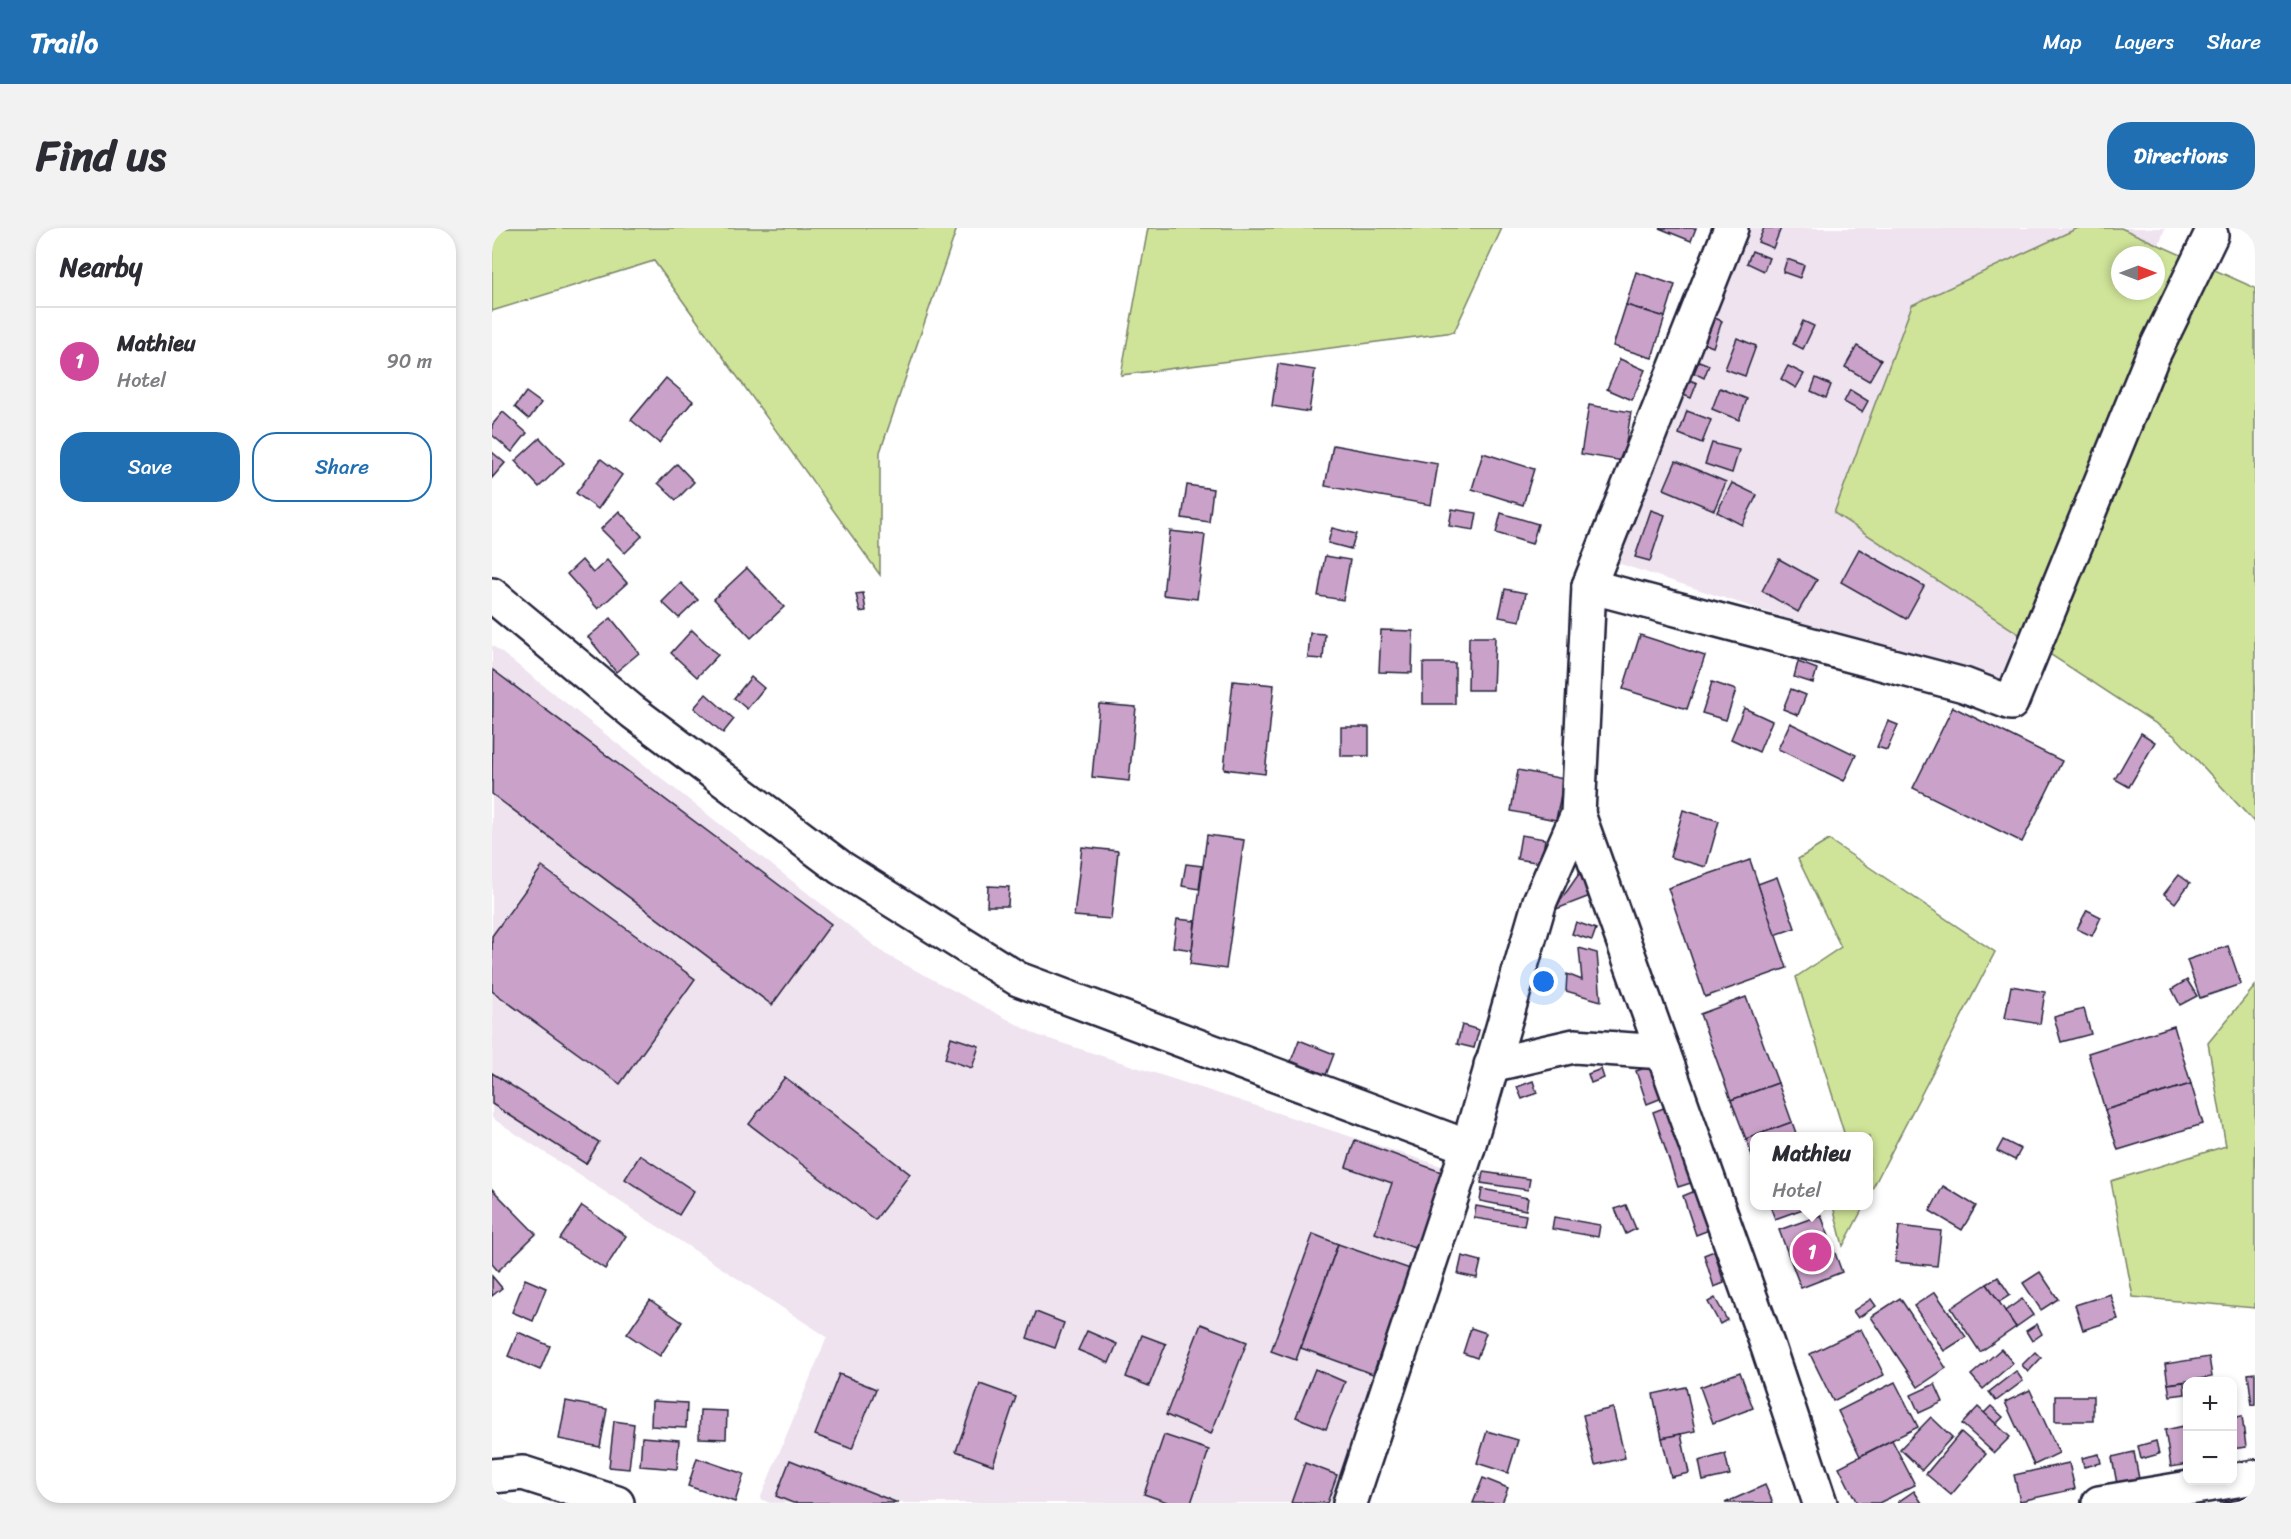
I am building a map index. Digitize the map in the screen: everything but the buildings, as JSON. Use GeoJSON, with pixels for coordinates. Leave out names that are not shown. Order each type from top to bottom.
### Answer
{"type":"FeatureCollection","features":[{"type":"Feature","properties":{"kind":"street"},"geometry":{"type":"LineString","coordinates":[[1350,1503],[1467,1147],[1540,901],[1578,814],[1589,586],[1731,228]]}},
{"type":"Feature","properties":{"kind":"street"},"geometry":{"type":"LineString","coordinates":[[1589,586],[1964,685],[2011,703],[2152,357],[2211,235]]}},
{"type":"Feature","properties":{"kind":"street"},"geometry":{"type":"LineString","coordinates":[[492,595],[633,712],[841,868],[1018,979],[1467,1147]]}},
{"type":"Feature","properties":{"kind":"street"},"geometry":{"type":"LineString","coordinates":[[1578,814],[1764,1336],[1820,1503]]}},
{"type":"Feature","properties":{"kind":"street"},"geometry":{"type":"LineString","coordinates":[[1491,1065],[1574,1046],[1663,1052]]}},
{"type":"Feature","properties":{"kind":"street"},"geometry":{"type":"LineString","coordinates":[[492,1476],[523,1473],[616,1503]]}},
{"type":"Feature","properties":{"kind":"street"},"geometry":{"type":"LineString","coordinates":[[2099,1503],[2255,1477]]}},
{"type":"Feature","properties":{"kind":"shaded area"},"geometry":{"type":"Polygon","coordinates":[[[1740,228],[2078,228],[1912,305],[1834,513],[2018,633],[1997,687],[1611,561],[1740,228]]]}},
{"type":"Feature","properties":{"kind":"shaded area"},"geometry":{"type":"Polygon","coordinates":[[[2121,228],[2165,228],[2159,245],[2121,228]]]}},
{"type":"Feature","properties":{"kind":"shaded area"},"geometry":{"type":"Polygon","coordinates":[[[492,645],[885,954],[1037,1035],[1454,1170],[1335,1503],[770,1503],[760,1499],[827,1337],[492,1118],[492,645]]]}},
{"type":"Feature","properties":{"kind":"green space"},"geometry":{"type":"Polygon","coordinates":[[[492,228],[957,228],[880,452],[880,575],[654,261],[492,311],[492,228]]]}},
{"type":"Feature","properties":{"kind":"green space"},"geometry":{"type":"Polygon","coordinates":[[[1148,228],[1502,228],[1454,332],[1121,375],[1148,228]]]}},
{"type":"Feature","properties":{"kind":"green space"},"geometry":{"type":"Polygon","coordinates":[[[2078,228],[2121,228],[2161,246],[2111,246],[2111,300],[2165,300],[2165,248],[2255,288],[2255,823],[2175,736],[1834,513],[1912,305],[2078,228]]]}},
{"type":"Feature","properties":{"kind":"green space"},"geometry":{"type":"Polygon","coordinates":[[[1829,840],[1995,952],[1873,1187],[1873,1132],[1844,1132],[1796,977],[1841,947],[1798,859],[1829,840]]]}},
{"type":"Feature","properties":{"kind":"green space"},"geometry":{"type":"Polygon","coordinates":[[[2255,986],[2255,1308],[2133,1297],[2111,1181],[2226,1146],[2208,1043],[2255,986]]]}},
{"type":"Feature","properties":{"kind":"green space"},"geometry":{"type":"Polygon","coordinates":[[[1834,1210],[1862,1210],[1843,1246],[1834,1210]]]}},
{"type":"Feature","properties":{"kind":"place","name":"Mathieu"},"geometry":{"type":"Point","coordinates":[1812,1252]}}]}
